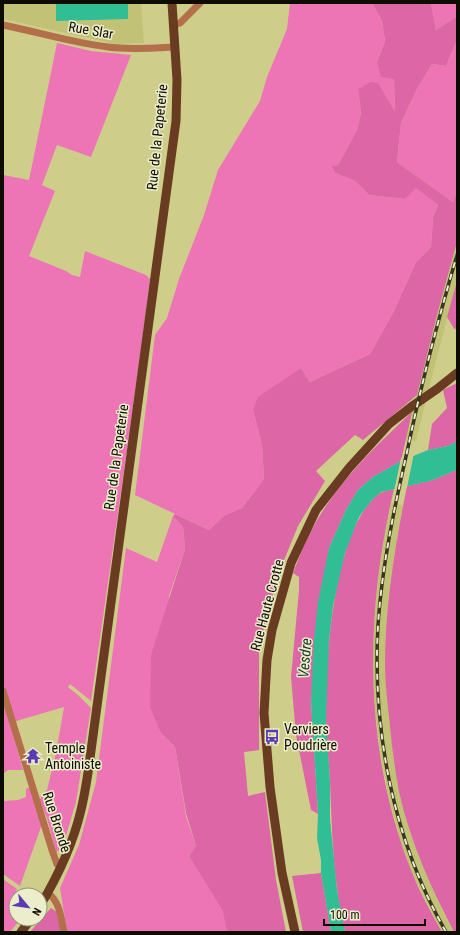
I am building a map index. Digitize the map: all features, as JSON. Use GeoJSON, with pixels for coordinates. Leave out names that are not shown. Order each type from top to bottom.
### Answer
{"type":"FeatureCollection","features":[{"type":"Feature","properties":{"kind":"main road","name":"Rue de la Papeterie"},"geometry":{"type":"LineString","coordinates":[[48,893],[70,846],[81,810],[88,773],[176,121],[176,47],[172,3]]}},
{"type":"Feature","properties":{"kind":"main road","name":"Rue Haute Crotte"},"geometry":{"type":"LineString","coordinates":[[295,932],[282,873],[270,787],[264,713],[267,660],[272,630],[291,563],[316,510],[349,468],[389,424],[457,373]]}},
{"type":"Feature","properties":{"kind":"street"},"geometry":{"type":"LineString","coordinates":[[174,25],[180,23],[200,3]]}},
{"type":"Feature","properties":{"kind":"street","name":"Rue Slar"},"geometry":{"type":"LineString","coordinates":[[3,24],[108,48],[147,49],[176,47]]}},
{"type":"Feature","properties":{"kind":"street","name":"Rue Bronde"},"geometry":{"type":"LineString","coordinates":[[3,691],[52,850],[57,864],[61,868]]}},
{"type":"Feature","properties":{"kind":"street"},"geometry":{"type":"LineString","coordinates":[[48,893],[54,897],[64,932]]}},
{"type":"Feature","properties":{"kind":"shaded area"},"geometry":{"type":"Polygon","coordinates":[[[3,3],[141,3],[144,43],[115,44],[3,19],[3,3]]]}},
{"type":"Feature","properties":{"kind":"shaded area"},"geometry":{"type":"Polygon","coordinates":[[[128,3],[128,19],[56,21],[56,4],[128,3]]]}},
{"type":"Feature","properties":{"kind":"shaded area"},"geometry":{"type":"Polygon","coordinates":[[[290,3],[372,3],[382,21],[385,41],[377,62],[394,79],[395,113],[358,89],[361,113],[357,130],[338,165],[333,166],[335,173],[355,181],[369,195],[405,199],[416,187],[438,205],[433,217],[431,247],[416,262],[394,311],[370,354],[310,382],[301,368],[253,410],[262,445],[264,479],[242,508],[225,515],[209,530],[135,495],[155,335],[167,318],[179,279],[204,215],[218,170],[260,101],[267,77],[287,29],[290,3]]]}},
{"type":"Feature","properties":{"kind":"shaded area"},"geometry":{"type":"Polygon","coordinates":[[[372,3],[431,3],[436,30],[457,16],[457,40],[446,66],[432,64],[417,89],[401,123],[397,162],[453,202],[457,191],[457,242],[417,395],[363,440],[355,435],[316,471],[325,481],[298,526],[278,575],[259,647],[259,750],[244,752],[248,796],[265,792],[276,880],[286,932],[227,932],[223,911],[189,856],[196,846],[186,813],[175,747],[161,733],[150,707],[151,655],[185,549],[183,527],[173,516],[175,514],[209,530],[225,515],[242,508],[264,479],[262,445],[253,410],[258,397],[301,368],[310,382],[370,354],[394,311],[416,262],[431,247],[433,217],[438,205],[416,188],[405,199],[369,195],[355,181],[335,173],[332,166],[338,165],[357,130],[361,113],[358,89],[371,82],[378,83],[395,112],[394,79],[381,77],[377,62],[385,41],[382,21],[372,3]]]}},
{"type":"Feature","properties":{"kind":"shaded area"},"geometry":{"type":"Polygon","coordinates":[[[431,3],[457,3],[457,16],[436,30],[431,3]]]}},
{"type":"Feature","properties":{"kind":"shaded area"},"geometry":{"type":"Polygon","coordinates":[[[457,40],[457,191],[453,202],[397,162],[401,123],[417,89],[432,64],[446,66],[457,40]]]}},
{"type":"Feature","properties":{"kind":"shaded area"},"geometry":{"type":"Polygon","coordinates":[[[57,43],[91,51],[131,55],[91,157],[57,145],[42,185],[55,191],[29,256],[80,277],[85,251],[146,275],[150,279],[91,701],[70,684],[68,687],[91,708],[76,802],[62,849],[56,852],[47,818],[39,800],[47,790],[56,753],[64,707],[13,722],[3,682],[3,175],[29,180],[57,43]]]}},
{"type":"Feature","properties":{"kind":"shaded area"},"geometry":{"type":"Polygon","coordinates":[[[457,242],[457,281],[416,441],[405,439],[437,315],[457,242]]]}},
{"type":"Feature","properties":{"kind":"shaded area"},"geometry":{"type":"Polygon","coordinates":[[[457,281],[457,325],[455,330],[447,317],[457,281]]]}},
{"type":"Feature","properties":{"kind":"shaded area"},"geometry":{"type":"Polygon","coordinates":[[[457,383],[457,441],[448,446],[428,450],[432,424],[447,408],[443,390],[457,383]]]}},
{"type":"Feature","properties":{"kind":"shaded area"},"geometry":{"type":"Polygon","coordinates":[[[412,412],[401,461],[373,477],[358,490],[346,510],[329,548],[311,701],[318,814],[311,810],[296,735],[291,677],[299,577],[293,573],[310,534],[331,498],[364,459],[412,412]]]}},
{"type":"Feature","properties":{"kind":"shaded area"},"geometry":{"type":"Polygon","coordinates":[[[457,441],[457,470],[430,481],[381,492],[371,501],[359,517],[345,553],[333,606],[329,641],[326,719],[330,782],[330,819],[337,890],[345,932],[331,932],[317,838],[318,814],[311,701],[314,640],[318,602],[329,548],[346,510],[358,490],[373,477],[401,461],[428,450],[448,446],[457,441]]]}},
{"type":"Feature","properties":{"kind":"shaded area"},"geometry":{"type":"Polygon","coordinates":[[[457,470],[457,932],[454,932],[422,864],[409,828],[399,792],[386,688],[385,643],[389,598],[398,531],[407,486],[430,481],[457,470]]]}},
{"type":"Feature","properties":{"kind":"shaded area"},"geometry":{"type":"Polygon","coordinates":[[[394,489],[384,537],[377,586],[374,635],[374,684],[377,733],[385,781],[397,829],[416,882],[442,932],[345,932],[338,895],[332,838],[330,781],[326,734],[327,664],[330,632],[342,565],[352,535],[364,510],[380,493],[394,489]]]}},
{"type":"Feature","properties":{"kind":"shaded area"},"geometry":{"type":"Polygon","coordinates":[[[391,503],[403,505],[390,583],[393,751],[399,792],[410,832],[442,910],[454,932],[442,932],[413,876],[399,836],[388,795],[380,752],[372,667],[378,582],[391,503]]]}},
{"type":"Feature","properties":{"kind":"shaded area"},"geometry":{"type":"Polygon","coordinates":[[[173,516],[183,527],[185,549],[169,596],[161,733],[175,747],[186,816],[196,846],[189,856],[224,911],[227,932],[67,932],[60,888],[79,845],[96,782],[126,548],[157,562],[173,516]]]}},
{"type":"Feature","properties":{"kind":"shaded area"},"geometry":{"type":"Polygon","coordinates":[[[3,699],[23,770],[8,770],[3,774],[3,699]]]}},
{"type":"Feature","properties":{"kind":"shaded area"},"geometry":{"type":"Polygon","coordinates":[[[30,787],[42,824],[20,886],[3,874],[3,801],[18,800],[26,797],[26,789],[30,787]]]}},
{"type":"Feature","properties":{"kind":"shaded area"},"geometry":{"type":"Polygon","coordinates":[[[321,873],[331,932],[303,932],[292,876],[321,873]]]}},
{"type":"Feature","properties":{"kind":"shaded area"},"geometry":{"type":"Polygon","coordinates":[[[3,879],[14,887],[8,887],[8,927],[14,927],[10,932],[3,932],[3,879]]]}},
{"type":"Feature","properties":{"kind":"shaded area"},"geometry":{"type":"Polygon","coordinates":[[[51,908],[58,913],[62,932],[30,932],[34,927],[48,927],[48,911],[51,908]]]}},
{"type":"Feature","properties":{"kind":"pier"},"geometry":{"type":"Polygon","coordinates":[[[414,453],[407,488],[394,491],[401,458],[414,453]]]}},
{"type":"Feature","properties":{"kind":"railway"},"geometry":{"type":"LineString","coordinates":[[446,932],[428,897],[412,860],[400,822],[390,783],[383,744],[377,665],[380,603],[393,516],[424,377],[457,255]]}},
{"type":"Feature","properties":{"kind":"place","name":"Verviers Poudrière"},"geometry":{"type":"Point","coordinates":[272,737]}},
{"type":"Feature","properties":{"kind":"place","name":"Temple Antoiniste"},"geometry":{"type":"Point","coordinates":[33,756]}},
{"type":"Feature","properties":{"kind":"water label","name":"Vesdre"},"geometry":{"type":"Point","coordinates":[305,658]}}]}
